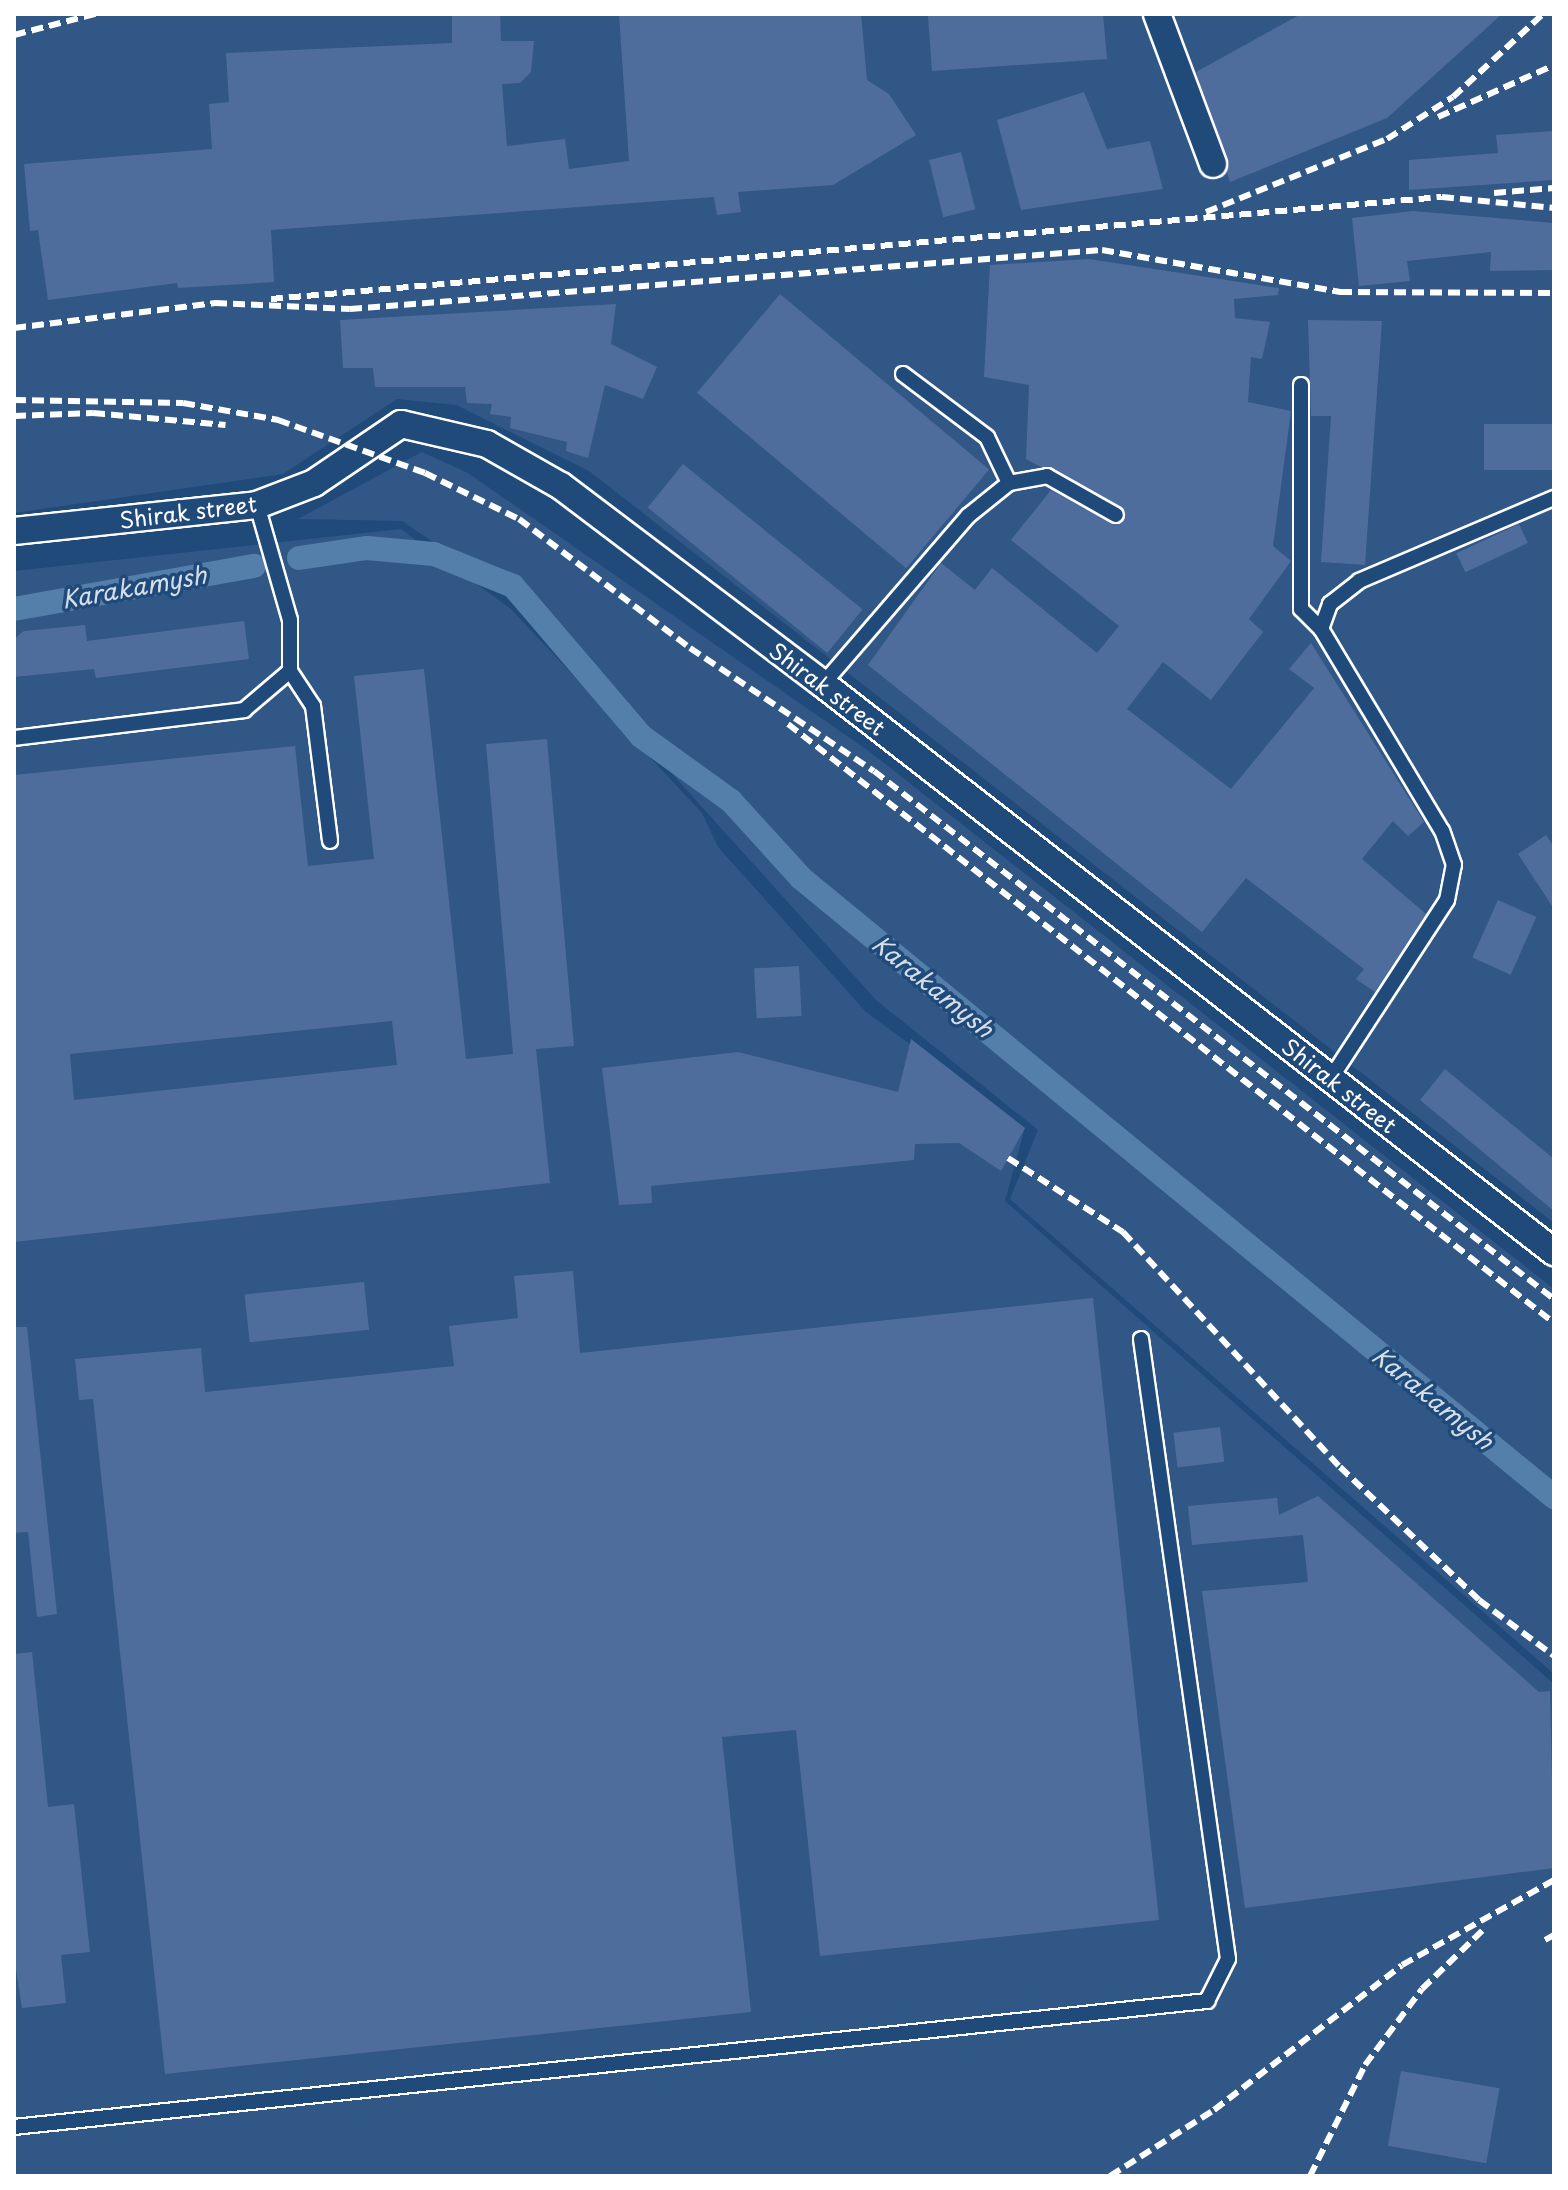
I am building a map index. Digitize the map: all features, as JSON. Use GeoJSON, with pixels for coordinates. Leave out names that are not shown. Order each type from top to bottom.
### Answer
{"type":"FeatureCollection","features":[{"type":"Feature","properties":{"kind":"street"},"geometry":{"type":"LineString","coordinates":[[1157,14],[1213,164]]}},
{"type":"Feature","properties":{"kind":"street","name":"Shirak street"},"geometry":{"type":"LineString","coordinates":[[14,531],[257,505],[314,483],[401,424],[487,444],[561,486],[823,684],[1554,1252]]}},
{"type":"Feature","properties":{"kind":"lane"},"geometry":{"type":"LineString","coordinates":[[903,374],[987,437],[1009,483]]}},
{"type":"Feature","properties":{"kind":"lane"},"geometry":{"type":"LineString","coordinates":[[1301,385],[1301,609],[1321,629],[1442,831],[1454,865],[1447,900],[1331,1078]]}},
{"type":"Feature","properties":{"kind":"lane"},"geometry":{"type":"LineString","coordinates":[[823,684],[968,516],[1009,483],[1047,476],[1116,515]]}},
{"type":"Feature","properties":{"kind":"lane"},"geometry":{"type":"LineString","coordinates":[[1321,629],[1330,604],[1359,581],[1554,498]]}},
{"type":"Feature","properties":{"kind":"lane"},"geometry":{"type":"LineString","coordinates":[[257,505],[290,620],[290,671],[313,706],[330,841]]}},
{"type":"Feature","properties":{"kind":"lane"},"geometry":{"type":"LineString","coordinates":[[14,738],[244,710],[290,671]]}},
{"type":"Feature","properties":{"kind":"lane"},"geometry":{"type":"LineString","coordinates":[[14,2127],[1207,2001],[1228,1959],[1141,1339]]}},
{"type":"Feature","properties":{"kind":"shaded area"},"geometry":{"type":"Polygon","coordinates":[[[14,14],[1554,14],[1554,1223],[589,471],[456,405],[397,399],[283,474],[14,513],[14,14]]]}},
{"type":"Feature","properties":{"kind":"shaded area"},"geometry":{"type":"Polygon","coordinates":[[[422,452],[468,473],[870,752],[1554,1289],[1554,1674],[1010,1199],[1038,1130],[876,1000],[510,594],[402,521],[298,519],[422,452]]]}},
{"type":"Feature","properties":{"kind":"shaded area"},"geometry":{"type":"Polygon","coordinates":[[[401,529],[511,609],[702,813],[718,847],[866,1012],[1025,1128],[1005,1201],[1554,1684],[1554,2176],[14,2176],[14,571],[401,529]]]}},
{"type":"Feature","properties":{"kind":"building"},"geometry":{"type":"Polygon","coordinates":[[[452,14],[500,14],[501,41],[534,41],[531,72],[520,83],[502,84],[507,146],[565,139],[569,169],[629,161],[619,14],[861,14],[867,80],[889,94],[916,135],[833,185],[738,192],[741,212],[717,215],[714,197],[271,230],[274,282],[178,288],[177,283],[48,300],[38,230],[30,231],[24,164],[212,149],[209,104],[229,102],[226,53],[452,43],[452,14]]]}},
{"type":"Feature","properties":{"kind":"building"},"geometry":{"type":"Polygon","coordinates":[[[1103,14],[1107,59],[932,71],[928,16],[1103,14]]]}},
{"type":"Feature","properties":{"kind":"building"},"geometry":{"type":"Polygon","coordinates":[[[1301,14],[1502,14],[1387,118],[1230,182],[1196,72],[1301,14]]]}},
{"type":"Feature","properties":{"kind":"building"},"geometry":{"type":"Polygon","coordinates":[[[1084,92],[1107,149],[1150,141],[1163,189],[1021,210],[997,120],[1084,92]]]}},
{"type":"Feature","properties":{"kind":"building"},"geometry":{"type":"Polygon","coordinates":[[[1554,131],[1554,180],[1409,190],[1409,160],[1498,153],[1496,135],[1554,131]]]}},
{"type":"Feature","properties":{"kind":"building"},"geometry":{"type":"Polygon","coordinates":[[[961,152],[975,209],[943,217],[929,160],[961,152]]]}},
{"type":"Feature","properties":{"kind":"building"},"geometry":{"type":"Polygon","coordinates":[[[1413,211],[1554,223],[1554,270],[1490,271],[1491,252],[1407,261],[1410,281],[1359,286],[1352,218],[1413,211]]]}},
{"type":"Feature","properties":{"kind":"building"},"geometry":{"type":"Polygon","coordinates":[[[1089,259],[1279,288],[1278,295],[1234,299],[1235,318],[1270,322],[1262,359],[1251,357],[1248,402],[1291,411],[1273,546],[1291,561],[1249,619],[1263,632],[1211,700],[1163,662],[1127,709],[1231,789],[1314,688],[1289,669],[1311,643],[1424,822],[1408,836],[1393,821],[1362,859],[1426,914],[1375,992],[1356,979],[1364,969],[1246,878],[1202,932],[868,665],[941,563],[975,590],[992,568],[1097,653],[1119,626],[1011,540],[1051,490],[1112,524],[1122,523],[1125,511],[1026,459],[1029,385],[984,377],[990,265],[1089,259]]]}},
{"type":"Feature","properties":{"kind":"building"},"geometry":{"type":"Polygon","coordinates":[[[780,294],[989,469],[906,568],[697,393],[780,294]]]}},
{"type":"Feature","properties":{"kind":"building"},"geometry":{"type":"Polygon","coordinates":[[[616,304],[611,344],[657,367],[643,399],[605,385],[588,458],[566,451],[567,442],[510,428],[511,417],[490,414],[492,404],[467,403],[465,387],[375,387],[373,368],[343,368],[340,320],[616,304]]]}},
{"type":"Feature","properties":{"kind":"building"},"geometry":{"type":"Polygon","coordinates":[[[1308,320],[1382,321],[1365,565],[1321,562],[1331,416],[1311,416],[1308,320]]]}},
{"type":"Feature","properties":{"kind":"building"},"geometry":{"type":"Polygon","coordinates":[[[1484,424],[1554,424],[1554,470],[1484,470],[1484,424]]]}},
{"type":"Feature","properties":{"kind":"building"},"geometry":{"type":"Polygon","coordinates":[[[683,464],[863,609],[827,653],[648,508],[683,464]]]}},
{"type":"Feature","properties":{"kind":"building"},"geometry":{"type":"Polygon","coordinates":[[[1519,524],[1528,543],[1465,572],[1456,553],[1519,524]]]}},
{"type":"Feature","properties":{"kind":"building"},"geometry":{"type":"Polygon","coordinates":[[[244,621],[249,659],[96,678],[94,669],[14,677],[14,639],[24,631],[85,625],[87,641],[244,621]]]}},
{"type":"Feature","properties":{"kind":"building"},"geometry":{"type":"Polygon","coordinates":[[[424,669],[466,1059],[513,1054],[486,744],[547,739],[574,1046],[536,1049],[550,1183],[14,1242],[14,775],[295,746],[308,866],[374,859],[354,676],[424,669]],[[392,1021],[70,1054],[74,1100],[397,1065],[392,1021]]]}},
{"type":"Feature","properties":{"kind":"building"},"geometry":{"type":"Polygon","coordinates":[[[1546,835],[1554,847],[1554,909],[1518,854],[1546,835]]]}},
{"type":"Feature","properties":{"kind":"building"},"geometry":{"type":"Polygon","coordinates":[[[1498,900],[1536,917],[1511,975],[1472,958],[1498,900]]]}},
{"type":"Feature","properties":{"kind":"building"},"geometry":{"type":"Polygon","coordinates":[[[799,966],[802,1016],[757,1018],[754,968],[799,966]]]}},
{"type":"Feature","properties":{"kind":"building"},"geometry":{"type":"Polygon","coordinates":[[[911,1039],[1025,1128],[1001,1171],[959,1143],[915,1144],[914,1160],[651,1186],[652,1203],[619,1205],[602,1068],[738,1052],[898,1092],[911,1039]]]}},
{"type":"Feature","properties":{"kind":"building"},"geometry":{"type":"Polygon","coordinates":[[[1445,1069],[1554,1159],[1554,1211],[1420,1100],[1445,1069]]]}},
{"type":"Feature","properties":{"kind":"building"},"geometry":{"type":"Polygon","coordinates":[[[573,1271],[580,1353],[1093,1298],[1159,1920],[820,1956],[796,1730],[722,1737],[751,2012],[165,2074],[93,1399],[79,1400],[75,1359],[201,1348],[205,1392],[454,1366],[449,1326],[518,1318],[514,1276],[573,1271]]]}},
{"type":"Feature","properties":{"kind":"building"},"geometry":{"type":"Polygon","coordinates":[[[364,1282],[369,1330],[250,1342],[245,1295],[364,1282]]]}},
{"type":"Feature","properties":{"kind":"building"},"geometry":{"type":"Polygon","coordinates":[[[14,1327],[27,1327],[57,1614],[37,1617],[28,1532],[14,1533],[14,1327]]]}},
{"type":"Feature","properties":{"kind":"building"},"geometry":{"type":"Polygon","coordinates":[[[1220,1427],[1224,1462],[1178,1467],[1173,1433],[1220,1427]]]}},
{"type":"Feature","properties":{"kind":"building"},"geometry":{"type":"Polygon","coordinates":[[[1318,1496],[1539,1692],[1550,1691],[1554,1868],[1245,1908],[1202,1591],[1308,1582],[1303,1535],[1192,1545],[1188,1506],[1277,1498],[1279,1515],[1318,1496]]]}},
{"type":"Feature","properties":{"kind":"building"},"geometry":{"type":"Polygon","coordinates":[[[32,1652],[48,1807],[74,1804],[90,1952],[61,1955],[66,2003],[22,2008],[14,1956],[14,1654],[32,1652]]]}},
{"type":"Feature","properties":{"kind":"building"},"geometry":{"type":"Polygon","coordinates":[[[1401,2071],[1499,2088],[1486,2163],[1388,2146],[1401,2071]]]}},
{"type":"Feature","properties":{"kind":"waterway","name":"Karakamysh"},"geometry":{"type":"LineString","coordinates":[[299,558],[367,548],[434,554],[513,586],[641,736],[731,801],[801,878],[1554,1497]]}},
{"type":"Feature","properties":{"kind":"waterway","name":"Karakamysh"},"geometry":{"type":"LineString","coordinates":[[14,609],[254,566]]}},
{"type":"Feature","properties":{"kind":"railway"},"geometry":{"type":"LineString","coordinates":[[14,35],[95,14]]}},
{"type":"Feature","properties":{"kind":"railway"},"geometry":{"type":"LineString","coordinates":[[1206,212],[1387,139],[1453,97],[1543,14]]}},
{"type":"Feature","properties":{"kind":"railway"},"geometry":{"type":"LineString","coordinates":[[1438,117],[1554,65]]}},
{"type":"Feature","properties":{"kind":"railway"},"geometry":{"type":"LineString","coordinates":[[1494,193],[1554,188]]}},
{"type":"Feature","properties":{"kind":"railway"},"geometry":{"type":"LineString","coordinates":[[271,299],[1442,197],[1554,208]]}},
{"type":"Feature","properties":{"kind":"railway"},"geometry":{"type":"LineString","coordinates":[[14,328],[215,303],[350,309],[1102,250],[1340,292],[1554,293]]}},
{"type":"Feature","properties":{"kind":"railway"},"geometry":{"type":"LineString","coordinates":[[14,400],[183,403],[278,420],[425,473],[519,519],[690,648],[874,771],[1554,1299]]}},
{"type":"Feature","properties":{"kind":"railway"},"geometry":{"type":"LineString","coordinates":[[14,416],[93,413],[225,425]]}},
{"type":"Feature","properties":{"kind":"railway"},"geometry":{"type":"LineString","coordinates":[[788,724],[1554,1323]]}},
{"type":"Feature","properties":{"kind":"railway"},"geometry":{"type":"LineString","coordinates":[[1008,1158],[1123,1232],[1340,1467],[1479,1600],[1554,1656]]}},
{"type":"Feature","properties":{"kind":"railway"},"geometry":{"type":"LineString","coordinates":[[1110,2176],[1214,2110],[1402,1965],[1554,1880]]}},
{"type":"Feature","properties":{"kind":"railway"},"geometry":{"type":"LineString","coordinates":[[1310,2176],[1365,2065],[1422,1989],[1486,1927]]}},
{"type":"Feature","properties":{"kind":"railway"},"geometry":{"type":"LineString","coordinates":[[1545,1940],[1554,1935]]}}]}
